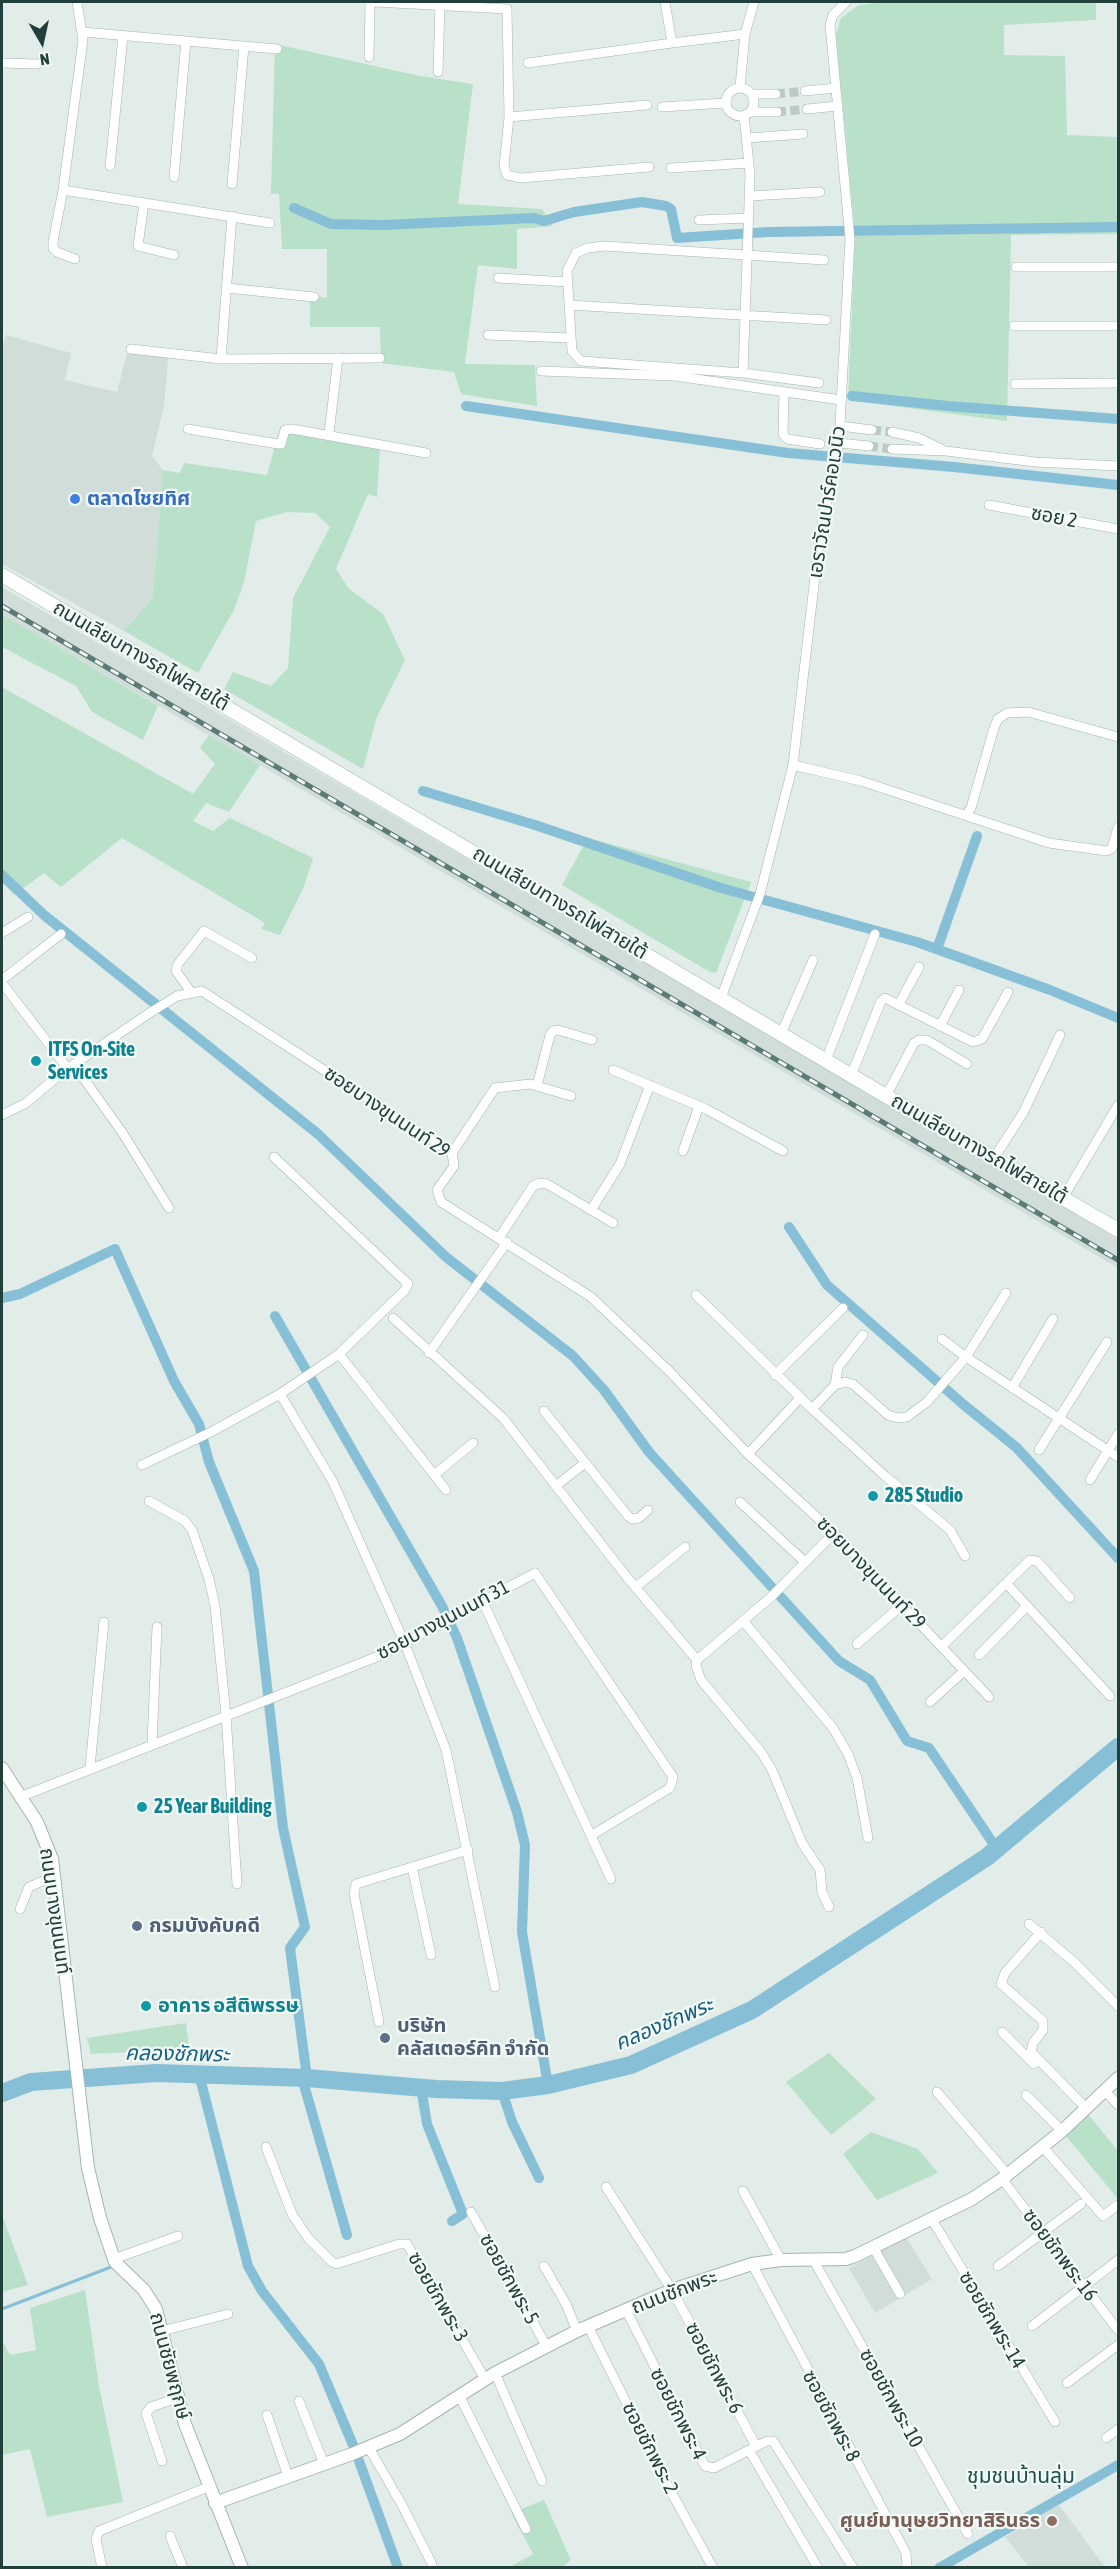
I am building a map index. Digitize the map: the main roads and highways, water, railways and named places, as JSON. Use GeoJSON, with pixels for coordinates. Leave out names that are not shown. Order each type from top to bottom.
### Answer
{"type":"FeatureCollection","features":[{"type":"Feature","properties":{"kind":"main road","name":"ถนนเลียบทางรถไฟสายใต้"},"geometry":{"type":"LineString","coordinates":[[2,575],[851,1076],[1119,1230]]}},
{"type":"Feature","properties":{"kind":"waterway"},"geometry":{"type":"LineString","coordinates":[[294,208],[331,224],[383,225],[534,218],[544,221],[574,212],[642,202],[671,209],[677,238],[768,232],[1118,227]]}},
{"type":"Feature","properties":{"kind":"waterway"},"geometry":{"type":"LineString","coordinates":[[852,396],[1118,419]]}},
{"type":"Feature","properties":{"kind":"waterway"},"geometry":{"type":"LineString","coordinates":[[466,406],[788,453],[954,467],[1118,485]]}},
{"type":"Feature","properties":{"kind":"waterway"},"geometry":{"type":"LineString","coordinates":[[423,791],[535,825],[721,888],[917,942],[1050,990],[1118,1018]]}},
{"type":"Feature","properties":{"kind":"waterway"},"geometry":{"type":"LineString","coordinates":[[937,949],[977,836]]}},
{"type":"Feature","properties":{"kind":"waterway"},"geometry":{"type":"LineString","coordinates":[[2,875],[44,915],[318,1134],[446,1257],[573,1356],[604,1390],[649,1452],[839,1661],[870,1680],[907,1741],[929,1748],[997,1849]]}},
{"type":"Feature","properties":{"kind":"waterway"},"geometry":{"type":"LineString","coordinates":[[789,1227],[827,1285],[964,1405],[1016,1447],[1118,1558]]}},
{"type":"Feature","properties":{"kind":"waterway"},"geometry":{"type":"LineString","coordinates":[[2,1298],[20,1294],[115,1249],[174,1381],[199,1424],[209,1462],[254,1571],[283,1828],[305,1927],[290,1948],[307,2078]]}},
{"type":"Feature","properties":{"kind":"waterway"},"geometry":{"type":"LineString","coordinates":[[275,1316],[442,1606],[457,1638],[517,1812],[525,1845],[522,1932],[548,2085]]}},
{"type":"Feature","properties":{"kind":"waterway","name":"คลองชักพระ"},"geometry":{"type":"LineString","coordinates":[[2,2093],[31,2082],[156,2073],[307,2078],[436,2089],[502,2091],[548,2085],[631,2065],[752,2010],[987,1857],[1118,1747]]}},
{"type":"Feature","properties":{"kind":"waterway"},"geometry":{"type":"LineString","coordinates":[[199,2074],[248,2266],[262,2291],[319,2364],[353,2445]]}},
{"type":"Feature","properties":{"kind":"waterway"},"geometry":{"type":"LineString","coordinates":[[302,2078],[347,2235]]}},
{"type":"Feature","properties":{"kind":"waterway"},"geometry":{"type":"LineString","coordinates":[[421,2087],[427,2124],[463,2214],[452,2221]]}},
{"type":"Feature","properties":{"kind":"waterway"},"geometry":{"type":"LineString","coordinates":[[502,2091],[512,2122],[539,2178]]}},
{"type":"Feature","properties":{"kind":"waterway"},"geometry":{"type":"LineString","coordinates":[[2,2309],[111,2267]]}},
{"type":"Feature","properties":{"kind":"waterway"},"geometry":{"type":"LineString","coordinates":[[359,2461],[398,2568]]}},
{"type":"Feature","properties":{"kind":"waterway"},"geometry":{"type":"LineString","coordinates":[[939,2568],[1118,2465]]}},
{"type":"Feature","properties":{"kind":"tunnel"},"geometry":{"type":"LineString","coordinates":[[776,94],[805,91]]}},
{"type":"Feature","properties":{"kind":"tunnel"},"geometry":{"type":"LineString","coordinates":[[777,112],[807,109]]}},
{"type":"Feature","properties":{"kind":"tunnel"},"geometry":{"type":"LineString","coordinates":[[872,430],[892,432]]}},
{"type":"Feature","properties":{"kind":"tunnel"},"geometry":{"type":"LineString","coordinates":[[869,446],[892,449]]}},
{"type":"Feature","properties":{"kind":"railway"},"geometry":{"type":"LineString","coordinates":[[2,606],[1118,1260]]}},
{"type":"Feature","properties":{"kind":"place","name":"ตลาดไชยทิศ"},"geometry":{"type":"Point","coordinates":[75,499]}},
{"type":"Feature","properties":{"kind":"place","name":"ITFS On-Site Services"},"geometry":{"type":"Point","coordinates":[36,1061]}},
{"type":"Feature","properties":{"kind":"place","name":"285 Studio"},"geometry":{"type":"Point","coordinates":[873,1496]}},
{"type":"Feature","properties":{"kind":"place","name":"25 Year Building"},"geometry":{"type":"Point","coordinates":[142,1807]}},
{"type":"Feature","properties":{"kind":"place","name":"กรมบังคับคดี"},"geometry":{"type":"Point","coordinates":[137,1926]}},
{"type":"Feature","properties":{"kind":"place","name":"อาคาร อสีติพรรษ"},"geometry":{"type":"Point","coordinates":[146,2006]}},
{"type":"Feature","properties":{"kind":"place","name":"บริษัท คลัสเตอร์คิท จำกัด"},"geometry":{"type":"Point","coordinates":[385,2038]}},
{"type":"Feature","properties":{"kind":"place","name":"ศูนย์มานุษยวิทยาสิรินธร"},"geometry":{"type":"Point","coordinates":[1052,2521]}},
{"type":"Feature","properties":{"kind":"district","name":"ชุมชนบ้านลุ่ม"},"geometry":{"type":"Point","coordinates":[1021,2476]}}]}
